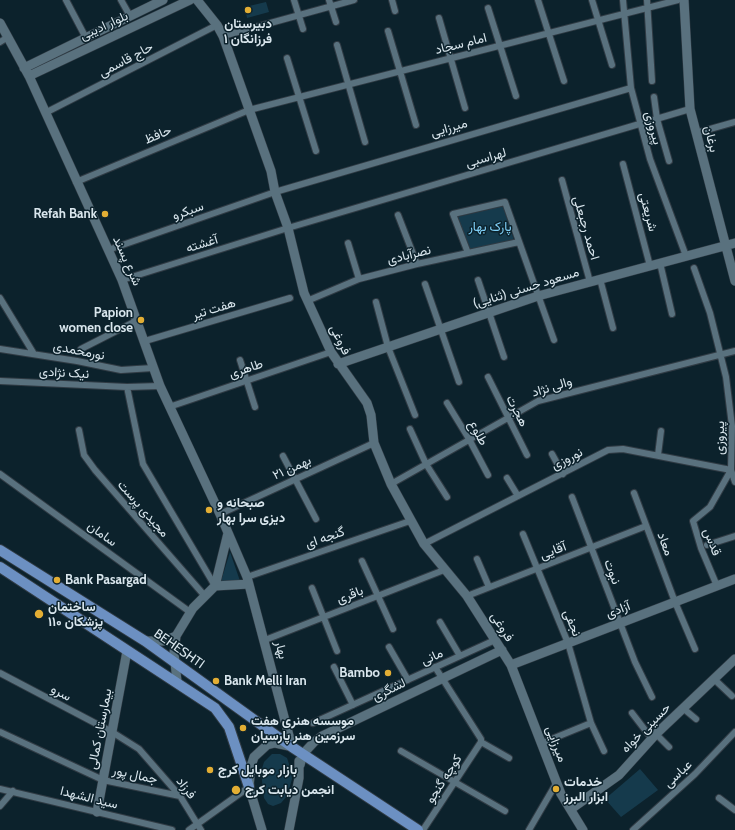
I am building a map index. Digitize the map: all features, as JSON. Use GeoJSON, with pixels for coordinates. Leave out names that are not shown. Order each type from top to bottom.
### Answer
{"type":"FeatureCollection","features":[{"type":"Feature","properties":{"kind":"main road","name":"بلوار ادیبی"},"geometry":{"type":"LineString","coordinates":[[24,68],[163,0]]}},
{"type":"Feature","properties":{"kind":"main road","name":"بلوار ادیبی"},"geometry":{"type":"LineString","coordinates":[[30,76],[190,0]]}},
{"type":"Feature","properties":{"kind":"main road","name":"فروغی"},"geometry":{"type":"LineString","coordinates":[[197,0],[218,25],[224,36],[249,110],[261,138],[275,192],[288,228],[304,293],[331,352],[338,364],[367,403],[371,415],[374,443],[392,484],[424,544],[467,596],[511,665]]}},
{"type":"Feature","properties":{"kind":"main road","name":"برغان"},"geometry":{"type":"LineString","coordinates":[[684,0],[690,109],[735,281]]}},
{"type":"Feature","properties":{"kind":"main road","name":"شرع پسند"},"geometry":{"type":"LineString","coordinates":[[0,23],[4,39],[30,76],[76,182],[122,280],[138,320],[160,386],[228,533]]}},
{"type":"Feature","properties":{"kind":"main road","name":"مسعود حسنی (ثنایی)"},"geometry":{"type":"LineString","coordinates":[[338,364],[538,296],[735,243]]}},
{"type":"Feature","properties":{"kind":"main road"},"geometry":{"type":"LineString","coordinates":[[215,586],[228,533]]}},
{"type":"Feature","properties":{"kind":"main road","name":"بهار"},"geometry":{"type":"LineString","coordinates":[[228,533],[248,580],[292,747],[297,754],[300,765]]}},
{"type":"Feature","properties":{"kind":"main road","name":"BEHESHTI"},"geometry":{"type":"LineString","coordinates":[[0,550],[175,661],[292,747],[418,830]]}},
{"type":"Feature","properties":{"kind":"main road","name":"BEHESHTI"},"geometry":{"type":"LineString","coordinates":[[0,567],[177,681],[214,708],[229,727],[249,787]]}},
{"type":"Feature","properties":{"kind":"main road","name":"آزادی"},"geometry":{"type":"LineString","coordinates":[[511,665],[735,579]]}},
{"type":"Feature","properties":{"kind":"main road"},"geometry":{"type":"LineString","coordinates":[[177,681],[175,661],[176,636],[190,612],[204,595],[215,586],[248,580]]}},
{"type":"Feature","properties":{"kind":"main road"},"geometry":{"type":"LineString","coordinates":[[145,641],[164,641],[176,636]]}},
{"type":"Feature","properties":{"kind":"main road","name":"بیمارستان کمالی"},"geometry":{"type":"LineString","coordinates":[[97,812],[127,650]]}},
{"type":"Feature","properties":{"kind":"main road","name":"لشگری"},"geometry":{"type":"LineString","coordinates":[[289,830],[303,754],[314,742],[322,736],[502,650]]}},
{"type":"Feature","properties":{"kind":"main road","name":"حسینی خواه"},"geometry":{"type":"LineString","coordinates":[[571,809],[619,775],[654,737],[735,659]]}},
{"type":"Feature","properties":{"kind":"main road","name":"میرزایی"},"geometry":{"type":"LineString","coordinates":[[511,665],[557,782],[583,830]]}},
{"type":"Feature","properties":{"kind":"main road"},"geometry":{"type":"LineString","coordinates":[[262,830],[249,787],[251,766],[254,757],[267,745],[275,743],[292,747]]}},
{"type":"Feature","properties":{"kind":"street"},"geometry":{"type":"LineString","coordinates":[[66,0],[86,38]]}},
{"type":"Feature","properties":{"kind":"street"},"geometry":{"type":"LineString","coordinates":[[121,0],[130,16]]}},
{"type":"Feature","properties":{"kind":"street"},"geometry":{"type":"LineString","coordinates":[[294,0],[303,29]]}},
{"type":"Feature","properties":{"kind":"street"},"geometry":{"type":"LineString","coordinates":[[224,36],[298,15],[331,3],[354,0]]}},
{"type":"Feature","properties":{"kind":"street"},"geometry":{"type":"LineString","coordinates":[[392,0],[395,11]]}},
{"type":"Feature","properties":{"kind":"street"},"geometry":{"type":"LineString","coordinates":[[538,0],[564,81]]}},
{"type":"Feature","properties":{"kind":"street"},"geometry":{"type":"LineString","coordinates":[[592,0],[612,65]]}},
{"type":"Feature","properties":{"kind":"street","name":"پیروزی"},"geometry":{"type":"LineString","coordinates":[[623,0],[623,14],[631,88],[650,159],[686,256]]}},
{"type":"Feature","properties":{"kind":"street"},"geometry":{"type":"LineString","coordinates":[[647,0],[652,82]]}},
{"type":"Feature","properties":{"kind":"street","name":"امام سجاد"},"geometry":{"type":"LineString","coordinates":[[249,110],[678,0]]}},
{"type":"Feature","properties":{"kind":"street"},"geometry":{"type":"LineString","coordinates":[[331,3],[336,22]]}},
{"type":"Feature","properties":{"kind":"street"},"geometry":{"type":"LineString","coordinates":[[488,8],[516,96]]}},
{"type":"Feature","properties":{"kind":"street"},"geometry":{"type":"LineString","coordinates":[[439,18],[452,58],[465,108]]}},
{"type":"Feature","properties":{"kind":"street","name":"حاج قاسمی"},"geometry":{"type":"LineString","coordinates":[[46,113],[218,25]]}},
{"type":"Feature","properties":{"kind":"street"},"geometry":{"type":"LineString","coordinates":[[388,31],[416,125]]}},
{"type":"Feature","properties":{"kind":"street"},"geometry":{"type":"LineString","coordinates":[[337,45],[366,142]]}},
{"type":"Feature","properties":{"kind":"street"},"geometry":{"type":"LineString","coordinates":[[287,58],[316,151]]}},
{"type":"Feature","properties":{"kind":"street","name":"میرزایی"},"geometry":{"type":"LineString","coordinates":[[275,192],[631,88]]}},
{"type":"Feature","properties":{"kind":"street"},"geometry":{"type":"LineString","coordinates":[[654,98],[657,119],[669,162]]}},
{"type":"Feature","properties":{"kind":"street","name":"لهراسبی"},"geometry":{"type":"LineString","coordinates":[[288,228],[690,109]]}},
{"type":"Feature","properties":{"kind":"street","name":"حافظ"},"geometry":{"type":"LineString","coordinates":[[76,182],[249,110]]}},
{"type":"Feature","properties":{"kind":"street"},"geometry":{"type":"LineString","coordinates":[[696,133],[735,122]]}},
{"type":"Feature","properties":{"kind":"street","name":"شریعتی"},"geometry":{"type":"LineString","coordinates":[[623,164],[650,266]]}},
{"type":"Feature","properties":{"kind":"street","name":"احمد رجبعلی"},"geometry":{"type":"LineString","coordinates":[[562,180],[590,282]]}},
{"type":"Feature","properties":{"kind":"street","name":"سبکرو"},"geometry":{"type":"LineString","coordinates":[[108,250],[275,192]]}},
{"type":"Feature","properties":{"kind":"street"},"geometry":{"type":"LineString","coordinates":[[468,253],[453,214],[505,202],[554,340]]}},
{"type":"Feature","properties":{"kind":"street"},"geometry":{"type":"LineString","coordinates":[[398,215],[417,264]]}},
{"type":"Feature","properties":{"kind":"street","name":"آغشته"},"geometry":{"type":"LineString","coordinates":[[122,280],[288,228]]}},
{"type":"Feature","properties":{"kind":"street"},"geometry":{"type":"LineString","coordinates":[[348,242],[359,280]]}},
{"type":"Feature","properties":{"kind":"street","name":"نصرآبادی"},"geometry":{"type":"LineString","coordinates":[[307,301],[359,280],[417,264],[519,242]]}},
{"type":"Feature","properties":{"kind":"street"},"geometry":{"type":"LineString","coordinates":[[660,263],[672,314]]}},
{"type":"Feature","properties":{"kind":"street","name":"پیروزی"},"geometry":{"type":"LineString","coordinates":[[694,268],[710,313],[721,356],[730,402],[732,426],[731,470]]}},
{"type":"Feature","properties":{"kind":"street"},"geometry":{"type":"LineString","coordinates":[[600,279],[612,328]]}},
{"type":"Feature","properties":{"kind":"street"},"geometry":{"type":"LineString","coordinates":[[478,280],[504,357]]}},
{"type":"Feature","properties":{"kind":"street"},"geometry":{"type":"LineString","coordinates":[[425,284],[459,382]]}},
{"type":"Feature","properties":{"kind":"street"},"geometry":{"type":"LineString","coordinates":[[0,298],[34,354]]}},
{"type":"Feature","properties":{"kind":"street","name":"هفت تیر"},"geometry":{"type":"LineString","coordinates":[[144,341],[290,298]]}},
{"type":"Feature","properties":{"kind":"street"},"geometry":{"type":"LineString","coordinates":[[376,302],[388,347],[415,414]]}},
{"type":"Feature","properties":{"kind":"street"},"geometry":{"type":"LineString","coordinates":[[81,349],[138,320]]}},
{"type":"Feature","properties":{"kind":"street","name":"نورمحمدی"},"geometry":{"type":"LineString","coordinates":[[0,349],[77,361],[121,370],[153,368]]}},
{"type":"Feature","properties":{"kind":"street","name":"والی نژاد"},"geometry":{"type":"LineString","coordinates":[[392,484],[538,401],[721,356],[735,351]]}},
{"type":"Feature","properties":{"kind":"street","name":"طاهری"},"geometry":{"type":"LineString","coordinates":[[169,407],[331,352]]}},
{"type":"Feature","properties":{"kind":"street"},"geometry":{"type":"LineString","coordinates":[[240,360],[255,407]]}},
{"type":"Feature","properties":{"kind":"street","name":"هجرت"},"geometry":{"type":"LineString","coordinates":[[488,377],[527,455]]}},
{"type":"Feature","properties":{"kind":"street","name":"نیک نژادی"},"geometry":{"type":"LineString","coordinates":[[0,381],[127,387],[160,386]]}},
{"type":"Feature","properties":{"kind":"street"},"geometry":{"type":"LineString","coordinates":[[127,387],[142,464],[215,586]]}},
{"type":"Feature","properties":{"kind":"street","name":"طلوع"},"geometry":{"type":"LineString","coordinates":[[447,403],[470,439],[488,475]]}},
{"type":"Feature","properties":{"kind":"street"},"geometry":{"type":"LineString","coordinates":[[410,429],[426,464],[447,497]]}},
{"type":"Feature","properties":{"kind":"street","name":"مجیدی پرست"},"geometry":{"type":"LineString","coordinates":[[79,430],[84,455],[95,470],[204,595]]}},
{"type":"Feature","properties":{"kind":"street"},"geometry":{"type":"LineString","coordinates":[[658,455],[661,431]]}},
{"type":"Feature","properties":{"kind":"street","name":"۲۱ بهمن"},"geometry":{"type":"LineString","coordinates":[[220,514],[374,443]]}},
{"type":"Feature","properties":{"kind":"street","name":"نوروزی"},"geometry":{"type":"LineString","coordinates":[[424,544],[608,450],[623,449],[731,470]]}},
{"type":"Feature","properties":{"kind":"street"},"geometry":{"type":"LineString","coordinates":[[552,454],[563,474]]}},
{"type":"Feature","properties":{"kind":"street"},"geometry":{"type":"LineString","coordinates":[[283,456],[316,520]]}},
{"type":"Feature","properties":{"kind":"street"},"geometry":{"type":"LineString","coordinates":[[731,470],[735,482]]}},
{"type":"Feature","properties":{"kind":"street","name":"قدس"},"geometry":{"type":"LineString","coordinates":[[717,586],[702,548],[694,521],[710,507],[731,470]]}},
{"type":"Feature","properties":{"kind":"street","name":"سامان"},"geometry":{"type":"LineString","coordinates":[[0,474],[190,612]]}},
{"type":"Feature","properties":{"kind":"street"},"geometry":{"type":"LineString","coordinates":[[507,478],[518,496]]}},
{"type":"Feature","properties":{"kind":"street","name":"معاد"},"geometry":{"type":"LineString","coordinates":[[634,493],[694,649]]}},
{"type":"Feature","properties":{"kind":"street","name":"نبوت"},"geometry":{"type":"LineString","coordinates":[[572,497],[620,624],[652,697]]}},
{"type":"Feature","properties":{"kind":"street","name":"گنجه ای"},"geometry":{"type":"LineString","coordinates":[[248,580],[410,520]]}},
{"type":"Feature","properties":{"kind":"street","name":"آقایی"},"geometry":{"type":"LineString","coordinates":[[467,596],[646,526]]}},
{"type":"Feature","properties":{"kind":"street","name":"نجفی"},"geometry":{"type":"LineString","coordinates":[[523,534],[568,643],[591,723],[604,752]]}},
{"type":"Feature","properties":{"kind":"street"},"geometry":{"type":"LineString","coordinates":[[708,545],[735,536]]}},
{"type":"Feature","properties":{"kind":"street"},"geometry":{"type":"LineString","coordinates":[[477,559],[489,587]]}},
{"type":"Feature","properties":{"kind":"street"},"geometry":{"type":"LineString","coordinates":[[362,561],[393,629]]}},
{"type":"Feature","properties":{"kind":"street","name":"باقری"},"geometry":{"type":"LineString","coordinates":[[265,640],[444,570]]}},
{"type":"Feature","properties":{"kind":"street"},"geometry":{"type":"LineString","coordinates":[[312,588],[337,651]]}},
{"type":"Feature","properties":{"kind":"street"},"geometry":{"type":"LineString","coordinates":[[440,622],[460,656]]}},
{"type":"Feature","properties":{"kind":"street","name":"مانی"},"geometry":{"type":"LineString","coordinates":[[313,723],[495,640]]}},
{"type":"Feature","properties":{"kind":"street"},"geometry":{"type":"LineString","coordinates":[[389,646],[408,680]]}},
{"type":"Feature","properties":{"kind":"street"},"geometry":{"type":"LineString","coordinates":[[334,667],[353,705]]}},
{"type":"Feature","properties":{"kind":"street"},"geometry":{"type":"LineString","coordinates":[[435,667],[481,740],[508,758]]}},
{"type":"Feature","properties":{"kind":"street","name":"سرو"},"geometry":{"type":"LineString","coordinates":[[0,673],[112,732]]}},
{"type":"Feature","properties":{"kind":"street"},"geometry":{"type":"LineString","coordinates":[[714,679],[732,696]]}},
{"type":"Feature","properties":{"kind":"street"},"geometry":{"type":"LineString","coordinates":[[684,709],[696,719]]}},
{"type":"Feature","properties":{"kind":"street"},"geometry":{"type":"LineString","coordinates":[[632,714],[654,737],[669,747]]}},
{"type":"Feature","properties":{"kind":"street"},"geometry":{"type":"LineString","coordinates":[[542,743],[591,723]]}},
{"type":"Feature","properties":{"kind":"street","name":"جمال پور"},"geometry":{"type":"LineString","coordinates":[[0,732],[103,780],[180,796]]}},
{"type":"Feature","properties":{"kind":"street","name":"فرزاد"},"geometry":{"type":"LineString","coordinates":[[112,732],[139,749],[180,796],[200,827]]}},
{"type":"Feature","properties":{"kind":"street","name":"عباسی"},"geometry":{"type":"LineString","coordinates":[[633,830],[696,774],[735,732]]}},
{"type":"Feature","properties":{"kind":"street","name":"کوچه گنجو"},"geometry":{"type":"LineString","coordinates":[[423,830],[481,740]]}},
{"type":"Feature","properties":{"kind":"street"},"geometry":{"type":"LineString","coordinates":[[401,751],[504,810]]}},
{"type":"Feature","properties":{"kind":"street"},"geometry":{"type":"LineString","coordinates":[[529,830],[557,782]]}},
{"type":"Feature","properties":{"kind":"street"},"geometry":{"type":"LineString","coordinates":[[189,830],[200,827],[249,787]]}},
{"type":"Feature","properties":{"kind":"street","name":"سید الشهدا"},"geometry":{"type":"LineString","coordinates":[[0,789],[14,791],[172,830]]}},
{"type":"Feature","properties":{"kind":"street"},"geometry":{"type":"LineString","coordinates":[[0,806],[14,791]]}},
{"type":"Feature","properties":{"kind":"street"},"geometry":{"type":"LineString","coordinates":[[719,798],[735,810]]}},
{"type":"Feature","properties":{"kind":"green space"},"geometry":{"type":"Polygon","coordinates":[[[266,2],[269,12],[247,18],[245,7],[266,2]]]}},
{"type":"Feature","properties":{"kind":"green space","name":"پارک‌ بهار"},"geometry":{"type":"Polygon","coordinates":[[[503,206],[514,240],[470,249],[457,217],[503,206]]]}},
{"type":"Feature","properties":{"kind":"green space"},"geometry":{"type":"Polygon","coordinates":[[[230,552],[240,581],[220,584],[230,552]]]}},
{"type":"Feature","properties":{"kind":"green space"},"geometry":{"type":"Polygon","coordinates":[[[272,754],[280,754],[287,758],[292,779],[287,796],[281,803],[273,806],[268,804],[264,798],[261,772],[264,762],[272,754]]]}},
{"type":"Feature","properties":{"kind":"green space"},"geometry":{"type":"Polygon","coordinates":[[[640,769],[658,790],[621,817],[605,799],[640,769]]]}},
{"type":"Feature","properties":{"kind":"place","name":"دبیرستان فرزانگان ۱"},"geometry":{"type":"Point","coordinates":[248,10]}},
{"type":"Feature","properties":{"kind":"place","name":"Refah Bank"},"geometry":{"type":"Point","coordinates":[105,214]}},
{"type":"Feature","properties":{"kind":"place","name":"Papion women close"},"geometry":{"type":"Point","coordinates":[141,320]}},
{"type":"Feature","properties":{"kind":"place","name":"صبحانه و دیزی سرا بهار"},"geometry":{"type":"Point","coordinates":[209,510]}},
{"type":"Feature","properties":{"kind":"place","name":"Bank Pasargad"},"geometry":{"type":"Point","coordinates":[57,580]}},
{"type":"Feature","properties":{"kind":"place","name":"ساختمان پزشکان ۱۱۰"},"geometry":{"type":"Point","coordinates":[39,614]}},
{"type":"Feature","properties":{"kind":"place","name":"Bambo"},"geometry":{"type":"Point","coordinates":[388,673]}},
{"type":"Feature","properties":{"kind":"place","name":"Bank Melli Iran"},"geometry":{"type":"Point","coordinates":[216,681]}},
{"type":"Feature","properties":{"kind":"place","name":"موسسه هنری هفت سرزمین هنر پارسیان"},"geometry":{"type":"Point","coordinates":[243,728]}},
{"type":"Feature","properties":{"kind":"place","name":"بازار موبایل کرج"},"geometry":{"type":"Point","coordinates":[210,770]}},
{"type":"Feature","properties":{"kind":"place","name":"خدمات ابزار البرز"},"geometry":{"type":"Point","coordinates":[556,789]}},
{"type":"Feature","properties":{"kind":"place","name":"انجمن دیابت کرج"},"geometry":{"type":"Point","coordinates":[236,790]}}]}
